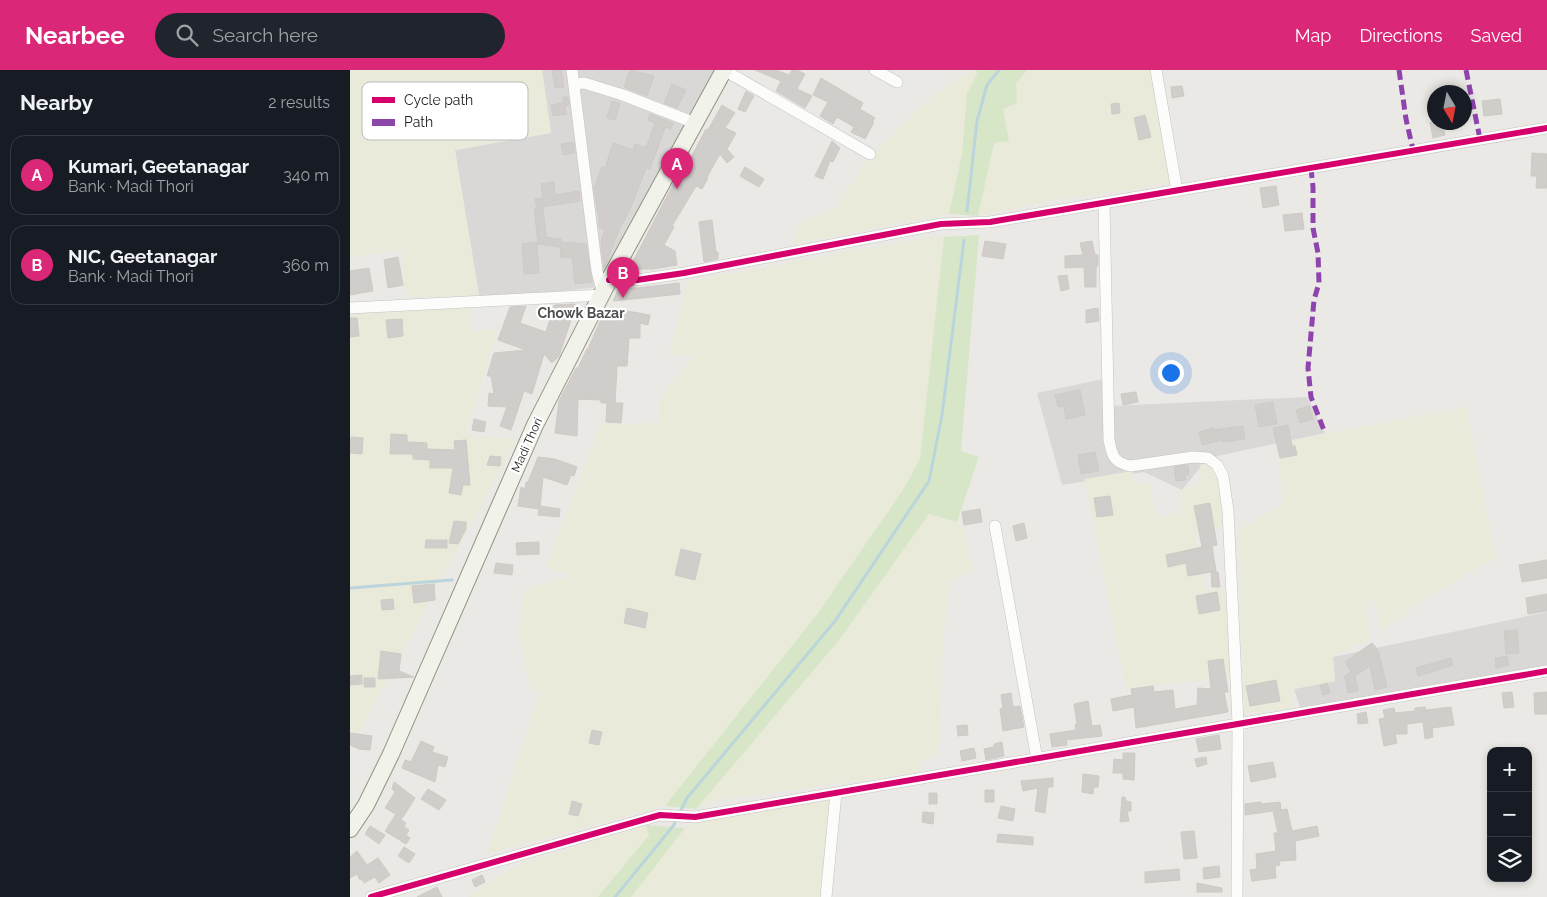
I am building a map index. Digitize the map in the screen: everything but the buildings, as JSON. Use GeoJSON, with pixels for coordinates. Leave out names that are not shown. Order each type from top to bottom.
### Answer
{"type":"FeatureCollection","features":[{"type":"Feature","properties":{"kind":"main road","name":"Madi Thori"},"geometry":{"type":"LineString","coordinates":[[350,830],[366,805],[396,745],[535,425],[606,288],[724,70]]}},
{"type":"Feature","properties":{"kind":"street"},"geometry":{"type":"LineString","coordinates":[[572,70],[597,271],[606,288]]}},
{"type":"Feature","properties":{"kind":"street"},"geometry":{"type":"LineString","coordinates":[[724,70],[870,154]]}},
{"type":"Feature","properties":{"kind":"street"},"geometry":{"type":"LineString","coordinates":[[875,70],[897,82]]}},
{"type":"Feature","properties":{"kind":"street"},"geometry":{"type":"LineString","coordinates":[[1156,70],[1177,190]]}},
{"type":"Feature","properties":{"kind":"street"},"geometry":{"type":"LineString","coordinates":[[574,84],[584,84],[623,95],[695,123]]}},
{"type":"Feature","properties":{"kind":"street"},"geometry":{"type":"LineString","coordinates":[[350,308],[606,288],[637,280],[684,273],[941,224],[990,222],[1547,128]]}},
{"type":"Feature","properties":{"kind":"street"},"geometry":{"type":"LineString","coordinates":[[1104,203],[1109,440],[1111,452],[1122,464],[1131,466],[1193,457],[1208,458],[1217,465],[1223,476],[1228,511],[1238,723],[1237,897]]}},
{"type":"Feature","properties":{"kind":"street"},"geometry":{"type":"LineString","coordinates":[[995,526],[1037,758]]}},
{"type":"Feature","properties":{"kind":"street"},"geometry":{"type":"LineString","coordinates":[[371,897],[660,814],[696,817],[1547,671]]}},
{"type":"Feature","properties":{"kind":"street"},"geometry":{"type":"LineString","coordinates":[[826,897],[836,793]]}},
{"type":"Feature","properties":{"kind":"shaded area"},"geometry":{"type":"Polygon","coordinates":[[[542,70],[724,70],[599,287],[480,300],[455,150],[511,140],[528,140],[528,137],[551,133],[542,70]]]}},
{"type":"Feature","properties":{"kind":"shaded area"},"geometry":{"type":"Polygon","coordinates":[[[1108,378],[1109,406],[1307,397],[1325,433],[1208,458],[1182,490],[1144,472],[1062,485],[1037,393],[1108,378]]]}},
{"type":"Feature","properties":{"kind":"shaded area"},"geometry":{"type":"Polygon","coordinates":[[[1547,612],[1547,671],[1302,713],[1294,689],[1335,681],[1333,657],[1547,612]]]}},
{"type":"Feature","properties":{"kind":"green space"},"geometry":{"type":"Polygon","coordinates":[[[350,70],[542,70],[551,133],[528,137],[528,82],[362,82],[362,140],[511,140],[455,150],[479,297],[406,297],[401,249],[350,258],[350,70]]]}},
{"type":"Feature","properties":{"kind":"green space"},"geometry":{"type":"Polygon","coordinates":[[[971,70],[976,70],[977,75],[967,93],[962,154],[949,214],[794,244],[798,225],[803,220],[827,212],[835,207],[868,159],[925,102],[971,70]]]}},
{"type":"Feature","properties":{"kind":"green space"},"geometry":{"type":"Polygon","coordinates":[[[976,70],[1027,70],[1016,83],[1017,103],[1003,109],[1009,141],[994,143],[978,216],[949,214],[962,154],[967,93],[977,75],[976,70]]]}},
{"type":"Feature","properties":{"kind":"green space"},"geometry":{"type":"Polygon","coordinates":[[[1027,70],[1153,70],[1172,183],[1051,201],[978,216],[994,143],[1009,140],[1003,109],[1016,103],[1016,83],[1027,70]]]}},
{"type":"Feature","properties":{"kind":"green space"},"geometry":{"type":"Polygon","coordinates":[[[979,235],[961,451],[979,457],[957,522],[929,514],[840,639],[696,809],[665,806],[818,613],[903,490],[920,459],[944,237],[979,235]]]}},
{"type":"Feature","properties":{"kind":"green space"},"geometry":{"type":"Polygon","coordinates":[[[933,236],[944,237],[920,459],[903,490],[818,613],[665,806],[487,854],[540,691],[530,689],[519,633],[524,590],[573,575],[545,567],[601,424],[628,425],[660,422],[660,397],[695,355],[669,356],[687,282],[933,236]]]}},
{"type":"Feature","properties":{"kind":"green space"},"geometry":{"type":"Polygon","coordinates":[[[469,305],[470,332],[498,328],[466,435],[517,439],[350,749],[350,313],[469,305]]]}},
{"type":"Feature","properties":{"kind":"green space"},"geometry":{"type":"Polygon","coordinates":[[[1466,407],[1496,558],[1425,598],[1380,633],[1375,598],[1365,611],[1371,638],[1333,657],[1335,681],[1294,689],[1294,708],[1245,713],[1238,530],[1283,505],[1277,443],[1466,407]]]}},
{"type":"Feature","properties":{"kind":"green space"},"geometry":{"type":"Polygon","coordinates":[[[1200,464],[1214,471],[1220,482],[1222,528],[1195,533],[1206,591],[1226,589],[1229,677],[1126,689],[1085,479],[1132,471],[1135,484],[1148,483],[1157,517],[1182,512],[1182,490],[1201,485],[1200,464]]]}},
{"type":"Feature","properties":{"kind":"green space"},"geometry":{"type":"Polygon","coordinates":[[[929,514],[957,523],[964,529],[972,571],[950,581],[943,642],[938,756],[920,760],[920,772],[715,801],[696,809],[840,639],[929,514]]]}},
{"type":"Feature","properties":{"kind":"green space"},"geometry":{"type":"Polygon","coordinates":[[[830,800],[831,808],[821,897],[629,897],[685,828],[718,816],[830,800]]]}},
{"type":"Feature","properties":{"kind":"green space"},"geometry":{"type":"Polygon","coordinates":[[[646,825],[649,835],[598,897],[468,897],[519,864],[646,825]]]}},
{"type":"Feature","properties":{"kind":"green space"},"geometry":{"type":"Polygon","coordinates":[[[646,825],[685,828],[631,897],[598,897],[649,835],[646,825]]]}},
{"type":"Feature","properties":{"kind":"waterway"},"geometry":{"type":"LineString","coordinates":[[967,211],[977,121],[987,85],[999,70]]}},
{"type":"Feature","properties":{"kind":"waterway"},"geometry":{"type":"LineString","coordinates":[[679,814],[687,798],[835,621],[929,481],[942,415],[964,240]]}},
{"type":"Feature","properties":{"kind":"waterway"},"geometry":{"type":"LineString","coordinates":[[350,588],[452,580]]}},
{"type":"Feature","properties":{"kind":"waterway"},"geometry":{"type":"LineString","coordinates":[[615,897],[674,825],[676,819]]}},
{"type":"Feature","properties":{"kind":"marked path"},"geometry":{"type":"LineString","coordinates":[[1399,70],[1406,119],[1413,150]]}},
{"type":"Feature","properties":{"kind":"marked path"},"geometry":{"type":"LineString","coordinates":[[1466,70],[1480,139]]}},
{"type":"Feature","properties":{"kind":"marked path"},"geometry":{"type":"LineString","coordinates":[[1311,168],[1313,228],[1318,253],[1319,283],[1314,300],[1308,368],[1311,397],[1325,433]]}},
{"type":"Feature","properties":{"kind":"cycle path"},"geometry":{"type":"LineString","coordinates":[[609,280],[637,280],[684,273],[941,224],[990,222],[1547,128]]}},
{"type":"Feature","properties":{"kind":"cycle path"},"geometry":{"type":"LineString","coordinates":[[371,897],[660,815],[695,817],[1547,671]]}},
{"type":"Feature","properties":{"kind":"place","name":"Kumari, Geetanagar"},"geometry":{"type":"Point","coordinates":[677,189]}},
{"type":"Feature","properties":{"kind":"place","name":"NIC, Geetanagar"},"geometry":{"type":"Point","coordinates":[623,298]}},
{"type":"Feature","properties":{"kind":"district","name":"Chowk Bazar"},"geometry":{"type":"Point","coordinates":[581,313]}}]}
